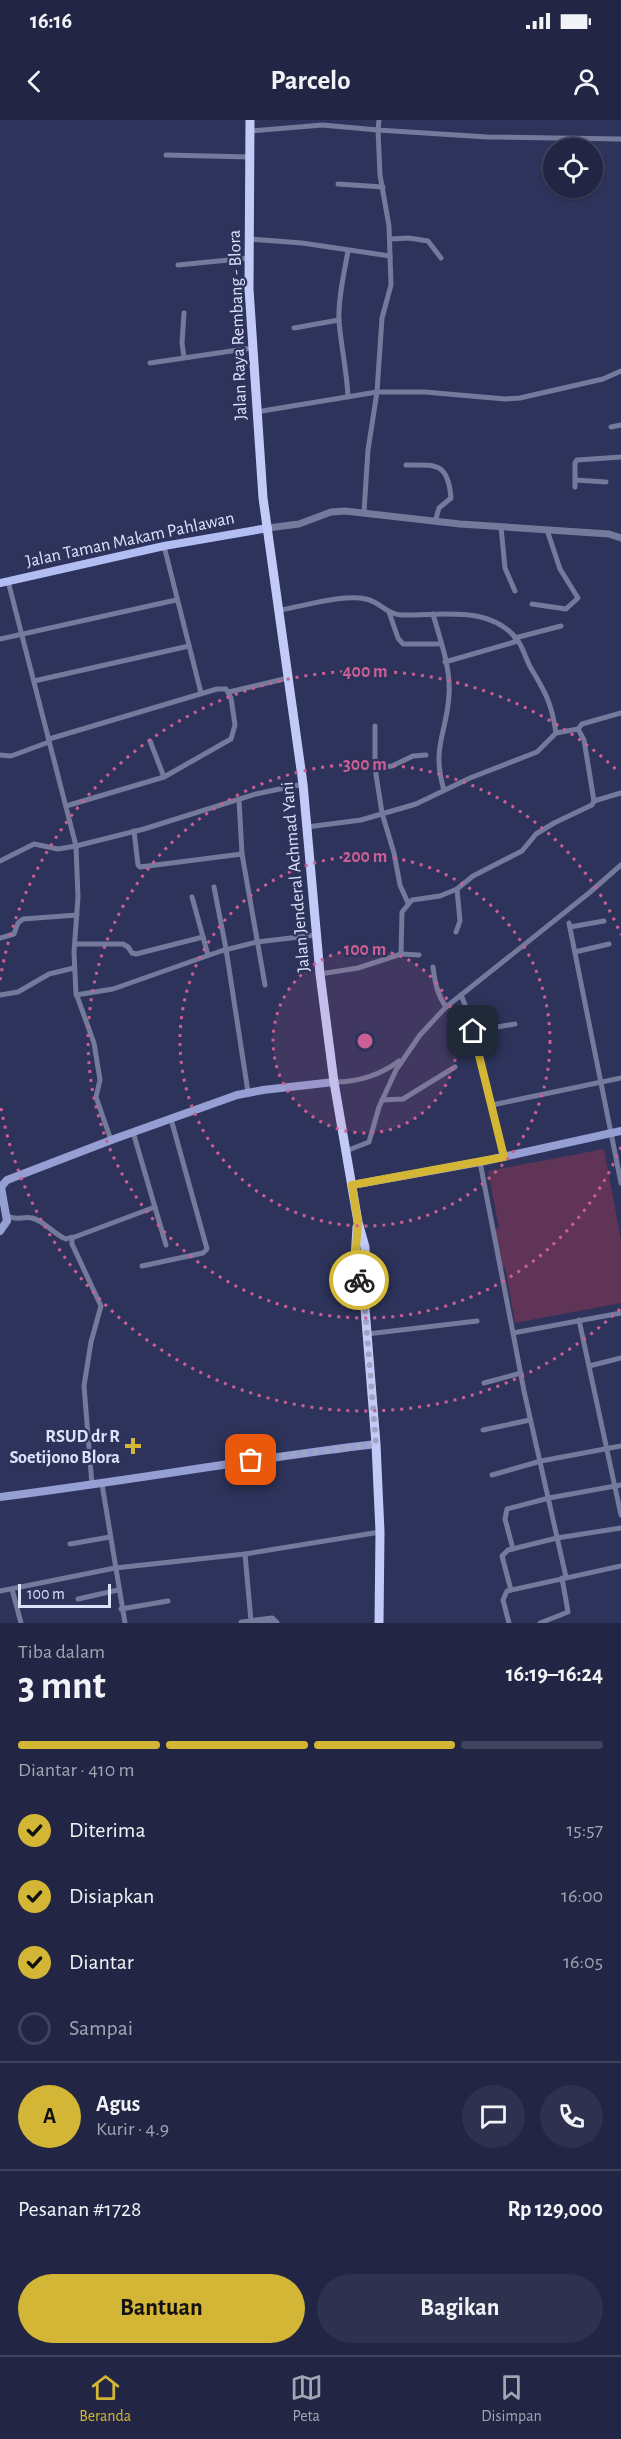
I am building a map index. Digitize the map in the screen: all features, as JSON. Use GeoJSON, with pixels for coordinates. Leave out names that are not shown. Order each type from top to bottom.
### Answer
{"type":"FeatureCollection","features":[{"type":"Feature","properties":{"kind":"highway","name":"Jalan Raya Rembang - Blora"},"geometry":{"type":"LineString","coordinates":[[250,120],[249,258],[252,348],[268,528]]}},
{"type":"Feature","properties":{"kind":"highway","name":"Jalan Jenderal Achmad Yani"},"geometry":{"type":"LineString","coordinates":[[268,528],[273,580],[280,610],[303,784],[316,936],[334,1082],[358,1222],[360,1262],[367,1278],[364,1296],[376,1444],[380,1532],[379,1623]]}},
{"type":"Feature","properties":{"kind":"main road","name":"Jalan Taman Makam Pahlawan"},"geometry":{"type":"LineString","coordinates":[[4,582],[164,546],[268,528]]}},
{"type":"Feature","properties":{"kind":"main road"},"geometry":{"type":"LineString","coordinates":[[0,1231],[6,1225],[8,1216],[1,1186],[7,1180],[111,1140],[248,1092],[334,1082]]}},
{"type":"Feature","properties":{"kind":"main road"},"geometry":{"type":"LineString","coordinates":[[352,1185],[480,1162],[621,1131]]}},
{"type":"Feature","properties":{"kind":"main road"},"geometry":{"type":"LineString","coordinates":[[0,1497],[102,1484],[218,1464],[376,1444]]}},
{"type":"Feature","properties":{"kind":"street"},"geometry":{"type":"LineString","coordinates":[[363,512],[368,450],[377,392],[382,318],[391,285],[390,239],[382,188],[379,120]]}},
{"type":"Feature","properties":{"kind":"street"},"geometry":{"type":"LineString","coordinates":[[250,131],[322,125],[487,137],[621,139]]}},
{"type":"Feature","properties":{"kind":"street"},"geometry":{"type":"LineString","coordinates":[[166,155],[249,157]]}},
{"type":"Feature","properties":{"kind":"street"},"geometry":{"type":"LineString","coordinates":[[338,184],[382,188]]}},
{"type":"Feature","properties":{"kind":"street"},"geometry":{"type":"LineString","coordinates":[[249,238],[390,256]]}},
{"type":"Feature","properties":{"kind":"street"},"geometry":{"type":"LineString","coordinates":[[390,239],[409,238],[428,241],[441,258]]}},
{"type":"Feature","properties":{"kind":"street"},"geometry":{"type":"LineString","coordinates":[[348,251],[341,289],[339,320],[347,369],[348,397]]}},
{"type":"Feature","properties":{"kind":"street"},"geometry":{"type":"LineString","coordinates":[[178,265],[249,258]]}},
{"type":"Feature","properties":{"kind":"street"},"geometry":{"type":"LineString","coordinates":[[184,313],[182,343],[184,357]]}},
{"type":"Feature","properties":{"kind":"street"},"geometry":{"type":"LineString","coordinates":[[294,328],[339,320]]}},
{"type":"Feature","properties":{"kind":"street"},"geometry":{"type":"LineString","coordinates":[[150,363],[252,348]]}},
{"type":"Feature","properties":{"kind":"street"},"geometry":{"type":"LineString","coordinates":[[256,412],[377,392],[425,392],[506,399],[532,396],[603,379],[621,371]]}},
{"type":"Feature","properties":{"kind":"street"},"geometry":{"type":"LineString","coordinates":[[611,427],[621,425]]}},
{"type":"Feature","properties":{"kind":"street"},"geometry":{"type":"LineString","coordinates":[[575,487],[577,460],[621,457]]}},
{"type":"Feature","properties":{"kind":"street"},"geometry":{"type":"LineString","coordinates":[[406,465],[437,465],[445,474],[452,498],[439,508],[435,522]]}},
{"type":"Feature","properties":{"kind":"street"},"geometry":{"type":"LineString","coordinates":[[575,480],[606,482]]}},
{"type":"Feature","properties":{"kind":"street"},"geometry":{"type":"LineString","coordinates":[[268,528],[299,524],[332,512],[363,512],[435,522],[609,534],[621,538]]}},
{"type":"Feature","properties":{"kind":"street"},"geometry":{"type":"LineString","coordinates":[[501,527],[506,568],[515,591]]}},
{"type":"Feature","properties":{"kind":"street"},"geometry":{"type":"LineString","coordinates":[[532,604],[566,609],[578,598],[560,569],[547,530]]}},
{"type":"Feature","properties":{"kind":"street"},"geometry":{"type":"LineString","coordinates":[[164,546],[201,693]]}},
{"type":"Feature","properties":{"kind":"street"},"geometry":{"type":"LineString","coordinates":[[4,582],[34,681],[76,846],[77,915],[74,968],[77,996],[94,1043],[100,1080],[96,1097],[111,1140]]}},
{"type":"Feature","properties":{"kind":"street"},"geometry":{"type":"LineString","coordinates":[[280,610],[346,598],[363,598],[383,605],[389,612],[398,638],[403,644],[441,644]]}},
{"type":"Feature","properties":{"kind":"street"},"geometry":{"type":"LineString","coordinates":[[0,639],[176,600]]}},
{"type":"Feature","properties":{"kind":"street"},"geometry":{"type":"LineString","coordinates":[[389,612],[403,615],[482,617],[503,627],[517,640],[547,694],[556,732]]}},
{"type":"Feature","properties":{"kind":"street"},"geometry":{"type":"LineString","coordinates":[[433,614],[445,662],[449,696],[438,748],[438,764],[444,790]]}},
{"type":"Feature","properties":{"kind":"street"},"geometry":{"type":"LineString","coordinates":[[445,662],[561,626]]}},
{"type":"Feature","properties":{"kind":"street"},"geometry":{"type":"LineString","coordinates":[[34,681],[189,646]]}},
{"type":"Feature","properties":{"kind":"street"},"geometry":{"type":"LineString","coordinates":[[0,755],[11,756],[49,741],[201,693],[222,688],[229,692],[288,678]]}},
{"type":"Feature","properties":{"kind":"street"},"geometry":{"type":"LineString","coordinates":[[66,806],[164,777],[215,749],[232,736],[235,725],[229,692]]}},
{"type":"Feature","properties":{"kind":"street"},"geometry":{"type":"LineString","coordinates":[[307,827],[361,820],[416,804],[444,790],[537,752],[556,732],[578,729],[582,724],[621,713]]}},
{"type":"Feature","properties":{"kind":"street"},"geometry":{"type":"LineString","coordinates":[[375,726],[375,768],[382,813],[394,853],[400,885],[408,903]]}},
{"type":"Feature","properties":{"kind":"street"},"geometry":{"type":"LineString","coordinates":[[578,729],[584,740],[594,801]]}},
{"type":"Feature","properties":{"kind":"street"},"geometry":{"type":"LineString","coordinates":[[150,741],[164,777]]}},
{"type":"Feature","properties":{"kind":"street"},"geometry":{"type":"LineString","coordinates":[[375,768],[396,765],[413,756],[426,754]]}},
{"type":"Feature","properties":{"kind":"street"},"geometry":{"type":"LineString","coordinates":[[0,861],[34,844],[58,849],[76,846],[303,784]]}},
{"type":"Feature","properties":{"kind":"street"},"geometry":{"type":"LineString","coordinates":[[401,954],[402,912],[408,903],[419,898],[440,896],[458,889],[473,876],[522,851],[536,834],[554,823],[590,806],[594,801],[621,793]]}},
{"type":"Feature","properties":{"kind":"street"},"geometry":{"type":"LineString","coordinates":[[239,800],[242,854],[265,985]]}},
{"type":"Feature","properties":{"kind":"street"},"geometry":{"type":"LineString","coordinates":[[134,831],[140,867],[242,854]]}},
{"type":"Feature","properties":{"kind":"street"},"geometry":{"type":"LineString","coordinates":[[334,1082],[352,1082],[369,1078],[390,1068],[403,1058],[446,1007],[621,865]]}},
{"type":"Feature","properties":{"kind":"street"},"geometry":{"type":"LineString","coordinates":[[214,887],[248,1092]]}},
{"type":"Feature","properties":{"kind":"street"},"geometry":{"type":"LineString","coordinates":[[456,932],[460,921],[458,889]]}},
{"type":"Feature","properties":{"kind":"street"},"geometry":{"type":"LineString","coordinates":[[192,897],[208,955]]}},
{"type":"Feature","properties":{"kind":"street"},"geometry":{"type":"LineString","coordinates":[[0,938],[14,934],[18,923],[23,919],[77,915]]}},
{"type":"Feature","properties":{"kind":"street"},"geometry":{"type":"LineString","coordinates":[[604,921],[569,925],[621,1183]]}},
{"type":"Feature","properties":{"kind":"street"},"geometry":{"type":"LineString","coordinates":[[77,996],[113,989],[226,949],[257,942],[316,936]]}},
{"type":"Feature","properties":{"kind":"street"},"geometry":{"type":"LineString","coordinates":[[75,944],[123,944],[136,954],[203,937]]}},
{"type":"Feature","properties":{"kind":"street"},"geometry":{"type":"LineString","coordinates":[[574,952],[609,944]]}},
{"type":"Feature","properties":{"kind":"street"},"geometry":{"type":"LineString","coordinates":[[320,974],[358,968],[401,954],[419,955]]}},
{"type":"Feature","properties":{"kind":"street"},"geometry":{"type":"LineString","coordinates":[[434,967],[440,998],[446,1007]]}},
{"type":"Feature","properties":{"kind":"street"},"geometry":{"type":"LineString","coordinates":[[0,995],[18,992],[49,974],[74,968]]}},
{"type":"Feature","properties":{"kind":"street"},"geometry":{"type":"LineString","coordinates":[[461,995],[473,1031],[504,1157]]}},
{"type":"Feature","properties":{"kind":"street"},"geometry":{"type":"LineString","coordinates":[[473,1031],[515,1024]]}},
{"type":"Feature","properties":{"kind":"street"},"geometry":{"type":"LineString","coordinates":[[346,1150],[364,1145],[370,1140],[382,1100],[403,1058]]}},
{"type":"Feature","properties":{"kind":"street"},"geometry":{"type":"LineString","coordinates":[[382,1100],[404,1099],[455,1067]]}},
{"type":"Feature","properties":{"kind":"street"},"geometry":{"type":"LineString","coordinates":[[492,1105],[621,1078]]}},
{"type":"Feature","properties":{"kind":"street"},"geometry":{"type":"LineString","coordinates":[[142,1266],[203,1253],[207,1249],[171,1119]]}},
{"type":"Feature","properties":{"kind":"street"},"geometry":{"type":"LineString","coordinates":[[133,1132],[166,1245]]}},
{"type":"Feature","properties":{"kind":"street"},"geometry":{"type":"LineString","coordinates":[[480,1162],[530,1419],[549,1498],[564,1578],[568,1612],[540,1623]]}},
{"type":"Feature","properties":{"kind":"street"},"geometry":{"type":"LineString","coordinates":[[8,1216],[13,1219],[30,1217],[66,1239],[155,1207]]}},
{"type":"Feature","properties":{"kind":"street"},"geometry":{"type":"LineString","coordinates":[[73,1237],[72,1244],[101,1306],[91,1342],[84,1386],[92,1485]]}},
{"type":"Feature","properties":{"kind":"street"},"geometry":{"type":"LineString","coordinates":[[513,1333],[621,1312]]}},
{"type":"Feature","properties":{"kind":"street"},"geometry":{"type":"LineString","coordinates":[[579,1320],[607,1450],[618,1485],[621,1515]]}},
{"type":"Feature","properties":{"kind":"street"},"geometry":{"type":"LineString","coordinates":[[367,1334],[477,1321]]}},
{"type":"Feature","properties":{"kind":"street"},"geometry":{"type":"LineString","coordinates":[[589,1366],[621,1358]]}},
{"type":"Feature","properties":{"kind":"street"},"geometry":{"type":"LineString","coordinates":[[484,1383],[521,1373]]}},
{"type":"Feature","properties":{"kind":"street"},"geometry":{"type":"LineString","coordinates":[[483,1430],[530,1419]]}},
{"type":"Feature","properties":{"kind":"street"},"geometry":{"type":"LineString","coordinates":[[492,1474],[541,1461],[621,1446]]}},
{"type":"Feature","properties":{"kind":"street"},"geometry":{"type":"LineString","coordinates":[[102,1484],[125,1623]]}},
{"type":"Feature","properties":{"kind":"street"},"geometry":{"type":"LineString","coordinates":[[513,1549],[505,1519],[507,1509],[549,1498],[618,1485]]}},
{"type":"Feature","properties":{"kind":"street"},"geometry":{"type":"LineString","coordinates":[[512,1590],[502,1556],[504,1552],[557,1538],[621,1528]]}},
{"type":"Feature","properties":{"kind":"street"},"geometry":{"type":"LineString","coordinates":[[0,1592],[115,1568],[245,1554],[380,1532]]}},
{"type":"Feature","properties":{"kind":"street"},"geometry":{"type":"LineString","coordinates":[[70,1544],[110,1537]]}},
{"type":"Feature","properties":{"kind":"street"},"geometry":{"type":"LineString","coordinates":[[245,1554],[251,1621]]}},
{"type":"Feature","properties":{"kind":"street"},"geometry":{"type":"LineString","coordinates":[[509,1623],[503,1597],[507,1591],[621,1566]]}},
{"type":"Feature","properties":{"kind":"street"},"geometry":{"type":"LineString","coordinates":[[12,1589],[21,1623]]}},
{"type":"Feature","properties":{"kind":"street"},"geometry":{"type":"LineString","coordinates":[[78,1599],[118,1590]]}},
{"type":"Feature","properties":{"kind":"street"},"geometry":{"type":"LineString","coordinates":[[121,1608],[168,1601]]}},
{"type":"Feature","properties":{"kind":"street"},"geometry":{"type":"LineString","coordinates":[[242,1623],[272,1619],[276,1623]]}},
{"type":"Feature","properties":{"kind":"shaded area"},"geometry":{"type":"Polygon","coordinates":[[[604,1149],[621,1240],[621,1303],[515,1323],[505,1267],[499,1267],[492,1230],[499,1228],[488,1171],[604,1149]]]}},
{"type":"Feature","properties":{"kind":"way so far"},"geometry":{"type":"LineString","coordinates":[[251,1460],[376,1444],[364,1296],[359,1280]]}},
{"type":"Feature","properties":{"kind":"place","name":"RSUD dr R Soetijono Blora"},"geometry":{"type":"Point","coordinates":[133,1446]}},
{"type":"Feature","properties":{"kind":"route"},"geometry":{"type":"LineString","coordinates":[[359,1280],[355,1262],[358,1222],[352,1185],[504,1157],[473,1031]]}}]}
